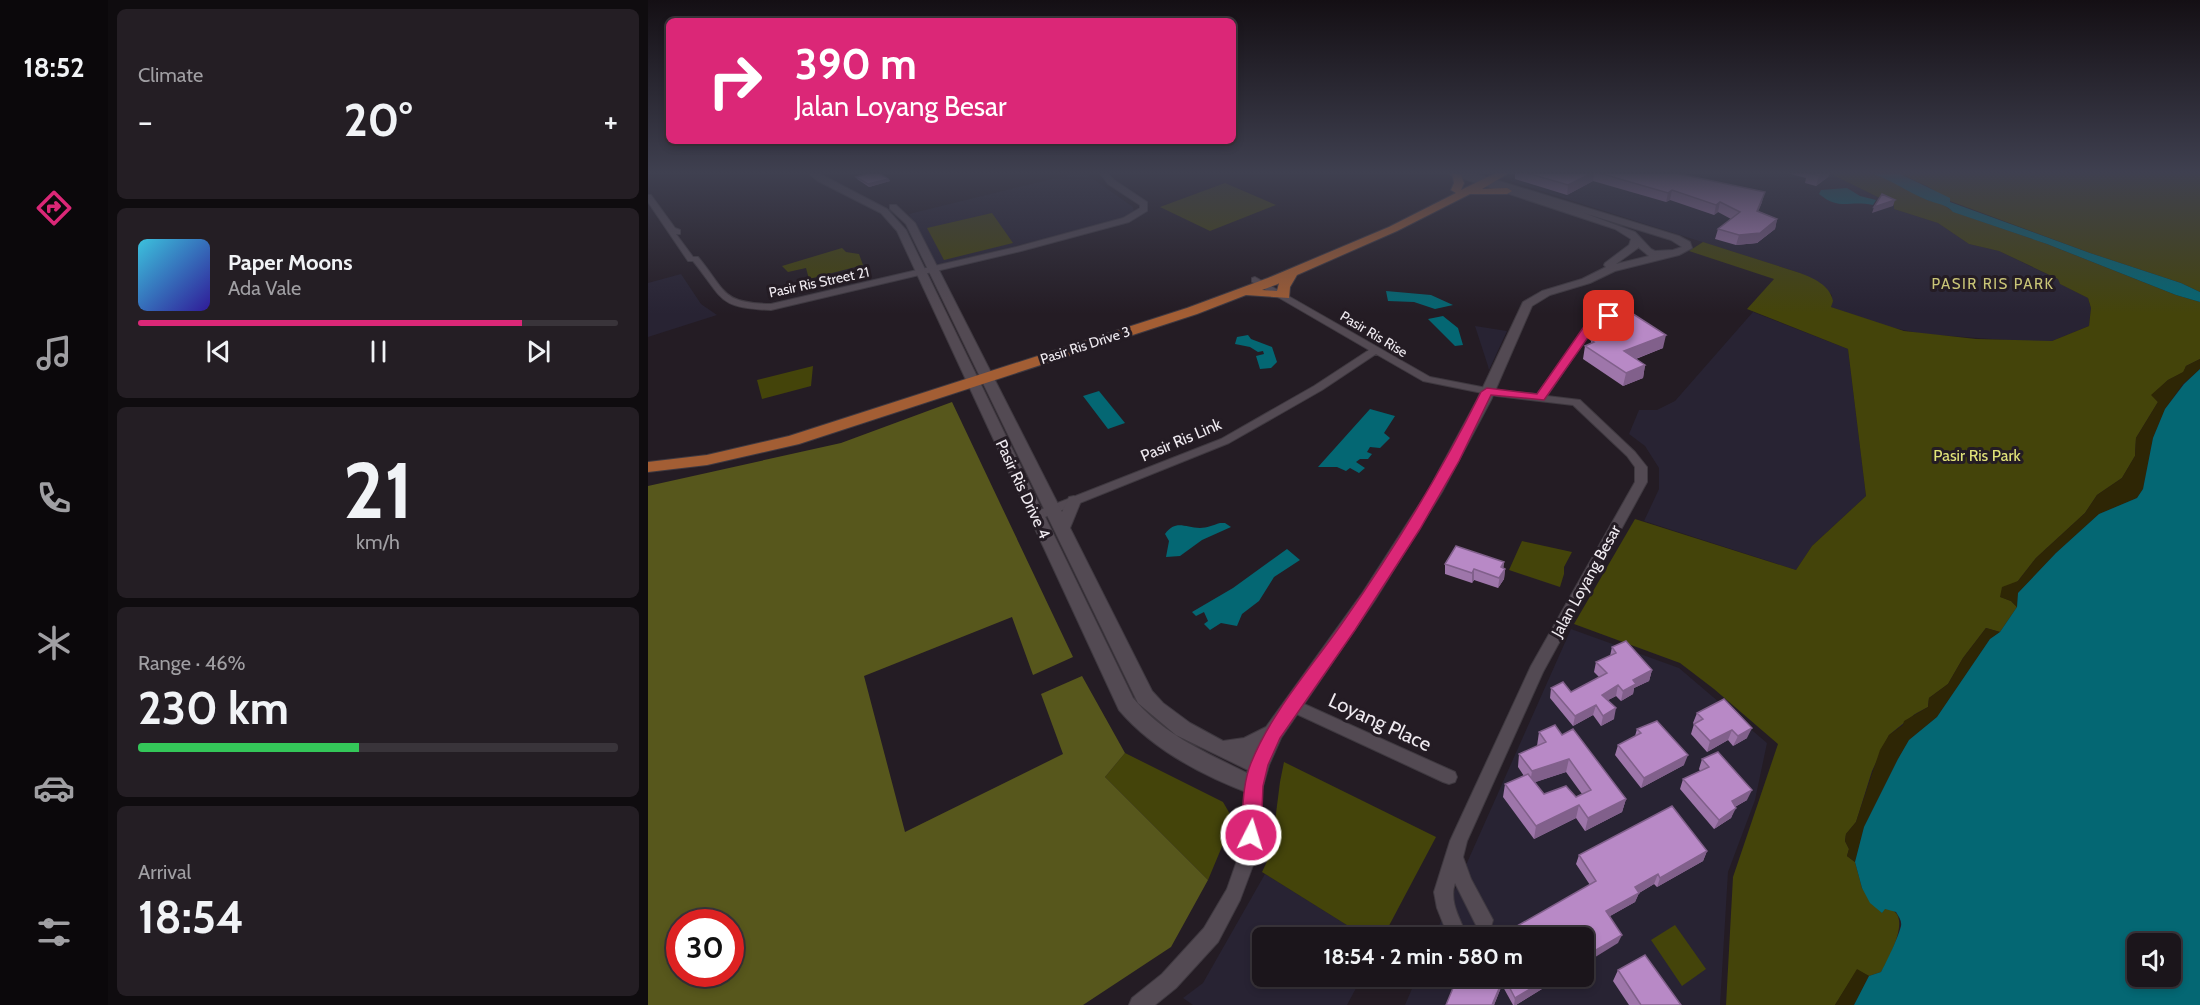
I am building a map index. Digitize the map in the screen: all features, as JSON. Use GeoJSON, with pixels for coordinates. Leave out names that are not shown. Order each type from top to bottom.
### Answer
{"type":"FeatureCollection","features":[{"type":"Feature","properties":{"kind":"main road","name":"Pasir Ris Drive 3"},"geometry":{"type":"LineString","coordinates":[[648,457],[761,438],[846,415],[1237,294],[1396,220]]}},
{"type":"Feature","properties":{"kind":"main road","name":"Pasir Ris Drive 3"},"geometry":{"type":"LineString","coordinates":[[648,468],[750,451],[852,422],[978,375],[1186,304],[1292,273],[1413,220]]}},
{"type":"Feature","properties":{"kind":"main road"},"geometry":{"type":"LineString","coordinates":[[1237,294],[1260,292],[1284,295],[1282,287],[1292,273]]}},
{"type":"Feature","properties":{"kind":"street","name":"Pasir Ris Street 21"},"geometry":{"type":"LineString","coordinates":[[665,220],[672,230],[676,230],[696,256],[695,260],[722,298],[744,306],[771,307],[927,272],[1124,220]]}},
{"type":"Feature","properties":{"kind":"street","name":"Pasir Ris Drive 4"},"geometry":{"type":"LineString","coordinates":[[893,220],[927,272],[978,375],[1050,503],[1145,697],[1159,713],[1221,749],[1258,765]]}},
{"type":"Feature","properties":{"kind":"street","name":"Pasir Ris Drive 4"},"geometry":{"type":"LineString","coordinates":[[907,220],[927,272]]}},
{"type":"Feature","properties":{"kind":"street"},"geometry":{"type":"LineString","coordinates":[[1599,220],[1618,227],[1636,239],[1647,251],[1664,255]]}},
{"type":"Feature","properties":{"kind":"street"},"geometry":{"type":"LineString","coordinates":[[1139,1005],[1169,981],[1211,935],[1234,894],[1249,852],[1254,786],[1258,765],[1273,733],[1356,616],[1415,526],[1453,461],[1527,304],[1546,293],[1611,269],[1683,251],[1687,248],[1686,244],[1675,238],[1613,220]]}},
{"type":"Feature","properties":{"kind":"street"},"geometry":{"type":"LineString","coordinates":[[1595,276],[1634,246],[1636,239]]}},
{"type":"Feature","properties":{"kind":"street"},"geometry":{"type":"LineString","coordinates":[[1622,255],[1627,259],[1639,261]]}},
{"type":"Feature","properties":{"kind":"street","name":"Pasir Ris Rise"},"geometry":{"type":"LineString","coordinates":[[1260,282],[1426,379],[1487,392]]}},
{"type":"Feature","properties":{"kind":"street"},"geometry":{"type":"LineString","coordinates":[[1540,398],[1594,321],[1617,314]]}},
{"type":"Feature","properties":{"kind":"street","name":"Pasir Ris Link"},"geometry":{"type":"LineString","coordinates":[[1074,501],[1214,447],[1341,376],[1377,351]]}},
{"type":"Feature","properties":{"kind":"street","name":"Pasir Ris Drive 4"},"geometry":{"type":"LineString","coordinates":[[978,375],[1036,516],[1126,704],[1139,722],[1170,744],[1254,786]]}},
{"type":"Feature","properties":{"kind":"street","name":"Jalan Loyang Besar"},"geometry":{"type":"LineString","coordinates":[[1454,927],[1446,909],[1443,892],[1455,860],[1459,840],[1536,670],[1641,482],[1641,468],[1631,454],[1576,402],[1487,392]]}},
{"type":"Feature","properties":{"kind":"street"},"geometry":{"type":"LineString","coordinates":[[1036,516],[1050,503],[1074,501],[1062,528]]}},
{"type":"Feature","properties":{"kind":"street","name":"Loyang Place"},"geometry":{"type":"LineString","coordinates":[[1293,705],[1449,777]]}},
{"type":"Feature","properties":{"kind":"street"},"geometry":{"type":"LineString","coordinates":[[1221,749],[1238,749],[1273,733]]}},
{"type":"Feature","properties":{"kind":"street"},"geometry":{"type":"LineString","coordinates":[[1455,860],[1464,885],[1484,920]]}},
{"type":"Feature","properties":{"kind":"shaded area"},"geometry":{"type":"Polygon","coordinates":[[[912,220],[1122,220],[938,265],[933,262],[912,220]]]}},
{"type":"Feature","properties":{"kind":"shaded area"},"geometry":{"type":"Polygon","coordinates":[[[1633,220],[1928,220],[1938,223],[1969,244],[1999,251],[2059,280],[2060,284],[2088,298],[2091,308],[2089,326],[2052,341],[2034,342],[1922,334],[1884,326],[1831,307],[1832,295],[1800,273],[1633,220]]]}},
{"type":"Feature","properties":{"kind":"shaded area"},"geometry":{"type":"Polygon","coordinates":[[[681,274],[701,304],[717,315],[648,337],[648,283],[681,274]]]}},
{"type":"Feature","properties":{"kind":"shaded area"},"geometry":{"type":"Polygon","coordinates":[[[1753,312],[1848,349],[1866,496],[1812,546],[1796,570],[1644,521],[1659,489],[1659,468],[1645,446],[1629,434],[1639,410],[1657,410],[1675,401],[1753,312]]]}},
{"type":"Feature","properties":{"kind":"shaded area"},"geometry":{"type":"Polygon","coordinates":[[[1475,326],[1507,331],[1489,370],[1488,366],[1475,326]]]}},
{"type":"Feature","properties":{"kind":"shaded area"},"geometry":{"type":"Polygon","coordinates":[[[952,402],[1073,657],[1033,675],[1012,617],[864,676],[905,832],[1063,754],[1041,694],[1082,676],[1125,753],[1105,777],[1208,880],[1171,947],[1083,1005],[648,1005],[648,486],[841,443],[952,402]]]}},
{"type":"Feature","properties":{"kind":"shaded area"},"geometry":{"type":"Polygon","coordinates":[[[1571,629],[1679,668],[1767,743],[1755,800],[1728,872],[1720,1005],[1405,1005],[1413,987],[1594,987],[1594,927],[1438,927],[1571,629]]]}},
{"type":"Feature","properties":{"kind":"shaded area"},"geometry":{"type":"Polygon","coordinates":[[[1265,874],[1350,927],[1252,927],[1252,987],[1357,987],[1347,1005],[1193,1005],[1183,998],[1203,983],[1265,874]]]}},
{"type":"Feature","properties":{"kind":"green space"},"geometry":{"type":"Polygon","coordinates":[[[962,220],[997,220],[1013,243],[944,260],[927,228],[962,220]]]}},
{"type":"Feature","properties":{"kind":"green space"},"geometry":{"type":"Polygon","coordinates":[[[1187,220],[1238,220],[1210,231],[1187,220]]]}},
{"type":"Feature","properties":{"kind":"green space","name":"Pasir Ris Park"},"geometry":{"type":"Polygon","coordinates":[[[1928,220],[1977,220],[2200,302],[2200,359],[2186,366],[2184,372],[2168,380],[2152,395],[2158,402],[2136,438],[2135,456],[2122,478],[2097,495],[2085,513],[2036,558],[2018,581],[2001,597],[2011,601],[2017,607],[2000,632],[1986,628],[1963,658],[1948,684],[1929,698],[1928,707],[1915,714],[1889,735],[1872,771],[1856,822],[1846,834],[1845,841],[1849,849],[1847,856],[1855,862],[1862,888],[1882,913],[1884,909],[1893,911],[1898,917],[1898,935],[1881,972],[1869,976],[1857,970],[1835,1005],[1726,1005],[1733,877],[1778,744],[1680,663],[1574,624],[1635,519],[1796,570],[1812,546],[1866,496],[1848,349],[1747,309],[1774,279],[1689,251],[1703,242],[1800,273],[1825,286],[1833,301],[1831,307],[1904,331],[1976,339],[2052,341],[2089,326],[2091,308],[2088,298],[2060,284],[2058,279],[1999,251],[1969,244],[1938,223],[1928,220]]]}},
{"type":"Feature","properties":{"kind":"green space"},"geometry":{"type":"Polygon","coordinates":[[[2001,220],[2200,220],[2200,292],[2181,283],[2001,220]]]}},
{"type":"Feature","properties":{"kind":"green space"},"geometry":{"type":"Polygon","coordinates":[[[842,248],[846,252],[859,254],[863,265],[809,279],[806,268],[788,272],[782,266],[842,248]]]}},
{"type":"Feature","properties":{"kind":"green space"},"geometry":{"type":"Polygon","coordinates":[[[813,366],[811,386],[762,399],[757,380],[813,366]]]}},
{"type":"Feature","properties":{"kind":"green space"},"geometry":{"type":"Polygon","coordinates":[[[1522,541],[1572,552],[1564,567],[1560,587],[1509,570],[1522,541]]]}},
{"type":"Feature","properties":{"kind":"green space"},"geometry":{"type":"Polygon","coordinates":[[[1125,753],[1223,802],[1230,814],[1231,825],[1208,880],[1105,777],[1125,753]]]}},
{"type":"Feature","properties":{"kind":"green space"},"geometry":{"type":"Polygon","coordinates":[[[1284,762],[1436,837],[1388,927],[1350,927],[1262,872],[1271,853],[1284,762]]]}},
{"type":"Feature","properties":{"kind":"green space"},"geometry":{"type":"Polygon","coordinates":[[[1675,925],[1706,969],[1682,986],[1651,940],[1675,925]]]}},
{"type":"Feature","properties":{"kind":"sand"},"geometry":{"type":"Polygon","coordinates":[[[2200,359],[2200,369],[2183,384],[2165,409],[2153,438],[2143,489],[2137,498],[2099,514],[2056,553],[2018,593],[2017,607],[2011,601],[2000,597],[2002,587],[2018,581],[2036,558],[2085,513],[2097,495],[2122,478],[2135,456],[2136,438],[2158,402],[2151,395],[2168,380],[2183,372],[2186,366],[2200,359]]]}},
{"type":"Feature","properties":{"kind":"sand"},"geometry":{"type":"Polygon","coordinates":[[[1986,628],[2000,632],[1990,639],[1937,717],[1909,740],[1864,827],[1855,862],[1847,856],[1849,849],[1845,841],[1846,834],[1856,822],[1880,750],[1889,735],[1903,725],[1904,721],[1928,707],[1929,698],[1948,684],[1963,658],[1986,628]]]}},
{"type":"Feature","properties":{"kind":"sand"},"geometry":{"type":"Polygon","coordinates":[[[1857,969],[1869,976],[1854,1005],[1835,1005],[1857,969]]]}},
{"type":"Feature","properties":{"kind":"water"},"geometry":{"type":"Polygon","coordinates":[[[1976,220],[1999,220],[2181,283],[2200,292],[2200,302],[2176,295],[2047,244],[1976,220]]]}},
{"type":"Feature","properties":{"kind":"water"},"geometry":{"type":"Polygon","coordinates":[[[1386,291],[1431,295],[1453,305],[1435,309],[1414,302],[1388,301],[1386,291]]]}},
{"type":"Feature","properties":{"kind":"water"},"geometry":{"type":"Polygon","coordinates":[[[1443,316],[1458,328],[1463,345],[1455,346],[1428,319],[1443,316]]]}},
{"type":"Feature","properties":{"kind":"water"},"geometry":{"type":"Polygon","coordinates":[[[1248,335],[1251,339],[1272,347],[1277,362],[1271,368],[1260,369],[1256,356],[1264,354],[1263,351],[1258,352],[1250,347],[1235,344],[1237,337],[1248,335]]]}},
{"type":"Feature","properties":{"kind":"water"},"geometry":{"type":"Polygon","coordinates":[[[2200,369],[2200,1005],[1854,1005],[1869,976],[1881,972],[1901,926],[1896,912],[1885,909],[1882,913],[1870,903],[1862,888],[1855,862],[1864,827],[1898,759],[1909,740],[1937,717],[1990,639],[2000,632],[2017,607],[2018,593],[2056,553],[2099,514],[2137,498],[2143,489],[2153,438],[2165,409],[2184,384],[2200,369]]]}},
{"type":"Feature","properties":{"kind":"water"},"geometry":{"type":"Polygon","coordinates":[[[1099,391],[1125,423],[1108,429],[1083,396],[1099,391]]]}},
{"type":"Feature","properties":{"kind":"water"},"geometry":{"type":"Polygon","coordinates":[[[1370,409],[1395,416],[1384,433],[1390,438],[1380,448],[1370,447],[1367,452],[1372,454],[1368,459],[1360,459],[1356,462],[1365,468],[1359,473],[1350,468],[1346,471],[1337,467],[1318,467],[1370,409]]]}},
{"type":"Feature","properties":{"kind":"water"},"geometry":{"type":"Polygon","coordinates":[[[1220,523],[1231,527],[1202,540],[1180,556],[1166,557],[1169,541],[1165,534],[1169,529],[1181,525],[1203,528],[1220,523]]]}},
{"type":"Feature","properties":{"kind":"water"},"geometry":{"type":"Polygon","coordinates":[[[1287,549],[1300,560],[1274,577],[1259,601],[1242,614],[1237,626],[1221,623],[1210,630],[1204,624],[1208,621],[1204,612],[1196,616],[1192,612],[1233,588],[1287,549]]]}},
{"type":"Feature","properties":{"kind":"building"},"geometry":{"type":"Polygon","coordinates":[[[1730,220],[1776,220],[1760,233],[1739,235],[1718,229],[1730,220]]]}},
{"type":"Feature","properties":{"kind":"building"},"geometry":{"type":"Polygon","coordinates":[[[1630,312],[1666,335],[1624,351],[1645,365],[1626,373],[1585,346],[1594,342],[1591,340],[1609,333],[1598,326],[1607,314],[1630,312]]]}},
{"type":"Feature","properties":{"kind":"building"},"geometry":{"type":"Polygon","coordinates":[[[1456,546],[1504,562],[1501,567],[1505,569],[1499,578],[1474,569],[1472,573],[1445,564],[1456,546]]]}},
{"type":"Feature","properties":{"kind":"building"},"geometry":{"type":"Polygon","coordinates":[[[1626,641],[1652,670],[1633,680],[1636,684],[1623,691],[1618,685],[1602,695],[1616,708],[1603,716],[1596,705],[1575,716],[1551,688],[1563,682],[1571,692],[1607,673],[1596,662],[1616,653],[1612,647],[1626,641]]]}},
{"type":"Feature","properties":{"kind":"building"},"geometry":{"type":"Polygon","coordinates":[[[1724,699],[1752,728],[1738,736],[1732,730],[1710,741],[1694,724],[1703,719],[1697,713],[1724,699]]]}},
{"type":"Feature","properties":{"kind":"building"},"geometry":{"type":"Polygon","coordinates":[[[1657,721],[1688,755],[1644,778],[1618,745],[1641,733],[1637,729],[1657,721]]]}},
{"type":"Feature","properties":{"kind":"building"},"geometry":{"type":"Polygon","coordinates":[[[1555,725],[1562,735],[1573,729],[1626,799],[1588,818],[1579,805],[1536,826],[1505,784],[1528,774],[1544,794],[1566,786],[1576,797],[1591,790],[1569,759],[1532,771],[1519,754],[1546,742],[1539,732],[1555,725]]]}},
{"type":"Feature","properties":{"kind":"building"},"geometry":{"type":"Polygon","coordinates":[[[1718,752],[1752,790],[1732,801],[1736,808],[1719,820],[1683,779],[1709,767],[1702,759],[1718,752]]]}},
{"type":"Feature","properties":{"kind":"building"},"geometry":{"type":"Polygon","coordinates":[[[1672,806],[1707,851],[1660,878],[1658,874],[1635,887],[1639,893],[1606,911],[1622,935],[1594,951],[1594,927],[1515,927],[1596,881],[1579,855],[1672,806]]]}},
{"type":"Feature","properties":{"kind":"building"},"geometry":{"type":"Polygon","coordinates":[[[1645,955],[1681,1005],[1641,1005],[1618,970],[1645,955]]]}},
{"type":"Feature","properties":{"kind":"building"},"geometry":{"type":"Polygon","coordinates":[[[1453,987],[1500,987],[1492,1005],[1446,1005],[1453,987]]]}},
{"type":"Feature","properties":{"kind":"building"},"geometry":{"type":"Polygon","coordinates":[[[1509,987],[1534,987],[1515,998],[1509,987]]]}},
{"type":"Feature","properties":{"kind":"district","name":"PASIR RIS PARK"},"geometry":{"type":"Point","coordinates":[1993,284]}},
{"type":"Feature","properties":{"kind":"route"},"geometry":{"type":"LineString","coordinates":[[1251,835],[1254,786],[1258,765],[1273,733],[1349,626],[1415,526],[1453,461],[1487,392],[1540,398],[1594,321],[1600,317],[1609,316]]}}]}
